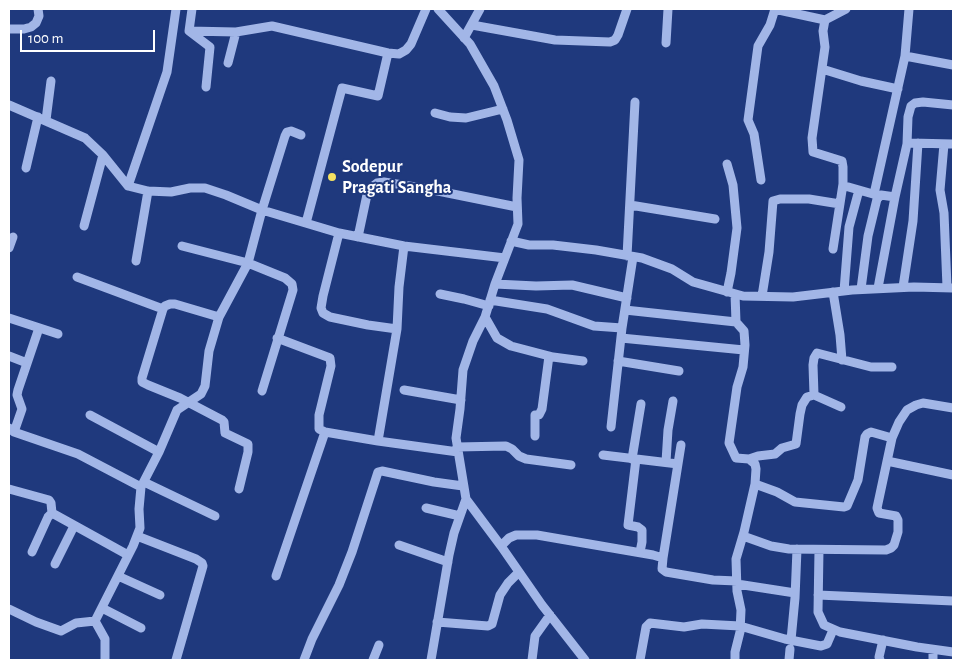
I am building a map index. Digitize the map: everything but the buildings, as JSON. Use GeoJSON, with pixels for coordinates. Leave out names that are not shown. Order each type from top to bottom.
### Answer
{"type":"FeatureCollection","features":[{"type":"Feature","properties":{"kind":"street"},"geometry":{"type":"LineString","coordinates":[[9,29],[31,27],[36,23],[38,9]]}},
{"type":"Feature","properties":{"kind":"street"},"geometry":{"type":"LineString","coordinates":[[128,186],[167,72],[176,9]]}},
{"type":"Feature","properties":{"kind":"street"},"geometry":{"type":"LineString","coordinates":[[189,31],[192,9]]}},
{"type":"Feature","properties":{"kind":"street"},"geometry":{"type":"LineString","coordinates":[[189,31],[236,32],[272,26],[399,54],[411,44],[426,9]]}},
{"type":"Feature","properties":{"kind":"street"},"geometry":{"type":"LineString","coordinates":[[438,9],[470,44],[494,86],[519,160],[518,224],[495,284],[485,317],[473,341],[463,370],[456,438],[463,486],[466,499],[585,660]]}},
{"type":"Feature","properties":{"kind":"street"},"geometry":{"type":"LineString","coordinates":[[464,38],[480,9]]}},
{"type":"Feature","properties":{"kind":"street"},"geometry":{"type":"LineString","coordinates":[[472,25],[556,40],[610,42],[615,40],[618,35],[626,9]]}},
{"type":"Feature","properties":{"kind":"street"},"geometry":{"type":"LineString","coordinates":[[666,43],[668,9]]}},
{"type":"Feature","properties":{"kind":"street"},"geometry":{"type":"LineString","coordinates":[[761,180],[754,134],[748,120],[758,46],[770,25],[775,9],[825,20],[846,9]]}},
{"type":"Feature","properties":{"kind":"street"},"geometry":{"type":"LineString","coordinates":[[861,289],[868,236],[905,56],[909,9]]}},
{"type":"Feature","properties":{"kind":"street"},"geometry":{"type":"LineString","coordinates":[[825,20],[823,31],[825,47],[812,148],[813,152],[842,161],[844,166],[833,249]]}},
{"type":"Feature","properties":{"kind":"street"},"geometry":{"type":"LineString","coordinates":[[189,31],[210,47],[206,87]]}},
{"type":"Feature","properties":{"kind":"street"},"geometry":{"type":"LineString","coordinates":[[228,63],[236,32]]}},
{"type":"Feature","properties":{"kind":"street"},"geometry":{"type":"LineString","coordinates":[[306,223],[342,88],[378,96],[388,53]]}},
{"type":"Feature","properties":{"kind":"street"},"geometry":{"type":"LineString","coordinates":[[905,56],[953,64]]}},
{"type":"Feature","properties":{"kind":"street"},"geometry":{"type":"LineString","coordinates":[[822,69],[898,90]]}},
{"type":"Feature","properties":{"kind":"street"},"geometry":{"type":"LineString","coordinates":[[26,168],[42,119],[51,81]]}},
{"type":"Feature","properties":{"kind":"street"},"geometry":{"type":"LineString","coordinates":[[611,427],[627,298],[635,102]]}},
{"type":"Feature","properties":{"kind":"street"},"geometry":{"type":"LineString","coordinates":[[878,288],[907,144],[908,117],[911,106],[915,102],[953,105]]}},
{"type":"Feature","properties":{"kind":"street"},"geometry":{"type":"LineString","coordinates":[[9,105],[85,138],[103,155],[128,186],[148,191],[171,192],[190,188],[205,188],[262,210],[339,233],[404,246],[505,258]]}},
{"type":"Feature","properties":{"kind":"street"},"geometry":{"type":"LineString","coordinates":[[435,113],[450,117],[466,118],[503,109]]}},
{"type":"Feature","properties":{"kind":"street"},"geometry":{"type":"LineString","coordinates":[[95,621],[137,536],[140,528],[139,509],[143,484],[177,410],[201,394],[205,386],[209,350],[219,317],[248,263],[262,210],[287,132],[301,135]]}},
{"type":"Feature","properties":{"kind":"street"},"geometry":{"type":"LineString","coordinates":[[511,241],[529,245],[553,245],[630,256],[672,269],[693,282],[743,296],[793,297],[878,288],[950,288],[949,236],[940,190],[949,144],[911,142],[907,144]]}},
{"type":"Feature","properties":{"kind":"street"},"geometry":{"type":"LineString","coordinates":[[903,287],[912,221],[918,143]]}},
{"type":"Feature","properties":{"kind":"street"},"geometry":{"type":"LineString","coordinates":[[84,226],[103,155]]}},
{"type":"Feature","properties":{"kind":"street"},"geometry":{"type":"LineString","coordinates":[[727,164],[733,185],[736,228],[731,293],[736,322],[744,331],[743,367],[737,387],[729,443],[736,458],[749,459],[775,454],[782,448],[796,444],[802,405],[807,397],[814,396],[840,407]]}},
{"type":"Feature","properties":{"kind":"street"},"geometry":{"type":"LineString","coordinates":[[358,237],[368,190],[377,183],[384,182],[428,189],[517,207]]}},
{"type":"Feature","properties":{"kind":"street"},"geometry":{"type":"LineString","coordinates":[[843,184],[877,195],[895,197]]}},
{"type":"Feature","properties":{"kind":"street"},"geometry":{"type":"LineString","coordinates":[[844,291],[849,227],[859,190]]}},
{"type":"Feature","properties":{"kind":"street"},"geometry":{"type":"LineString","coordinates":[[136,261],[148,191]]}},
{"type":"Feature","properties":{"kind":"street"},"geometry":{"type":"LineString","coordinates":[[762,296],[769,252],[773,201],[780,199],[809,199],[840,204]]}},
{"type":"Feature","properties":{"kind":"street"},"geometry":{"type":"LineString","coordinates":[[630,205],[715,218]]}},
{"type":"Feature","properties":{"kind":"street"},"geometry":{"type":"LineString","coordinates":[[339,233],[323,296],[321,308],[323,313],[330,317],[397,329]]}},
{"type":"Feature","properties":{"kind":"street"},"geometry":{"type":"LineString","coordinates":[[9,248],[13,237]]}},
{"type":"Feature","properties":{"kind":"street"},"geometry":{"type":"LineString","coordinates":[[182,246],[229,260],[248,263],[285,278],[292,284],[293,290],[262,391]]}},
{"type":"Feature","properties":{"kind":"street"},"geometry":{"type":"LineString","coordinates":[[378,441],[397,329],[399,287],[404,246]]}},
{"type":"Feature","properties":{"kind":"street"},"geometry":{"type":"LineString","coordinates":[[77,277],[163,309]]}},
{"type":"Feature","properties":{"kind":"street"},"geometry":{"type":"LineString","coordinates":[[495,284],[572,285],[627,298]]}},
{"type":"Feature","properties":{"kind":"street"},"geometry":{"type":"LineString","coordinates":[[834,292],[842,360]]}},
{"type":"Feature","properties":{"kind":"street"},"geometry":{"type":"LineString","coordinates":[[440,294],[489,303],[547,309],[594,326],[622,328]]}},
{"type":"Feature","properties":{"kind":"street"},"geometry":{"type":"LineString","coordinates":[[219,317],[175,304],[170,304],[163,309],[146,362],[142,382],[180,398],[222,420],[225,433],[248,444],[248,452],[239,489]]}},
{"type":"Feature","properties":{"kind":"street"},"geometry":{"type":"LineString","coordinates":[[625,310],[736,322]]}},
{"type":"Feature","properties":{"kind":"street"},"geometry":{"type":"LineString","coordinates":[[485,317],[497,338],[502,342],[549,356],[583,361]]}},
{"type":"Feature","properties":{"kind":"street"},"geometry":{"type":"LineString","coordinates":[[9,318],[58,334]]}},
{"type":"Feature","properties":{"kind":"street"},"geometry":{"type":"LineString","coordinates":[[39,328],[18,390],[17,395],[22,409],[12,430],[78,454],[215,516]]}},
{"type":"Feature","properties":{"kind":"street"},"geometry":{"type":"LineString","coordinates":[[277,338],[330,358],[331,366],[318,423],[320,429],[325,432],[378,441],[457,450],[506,446],[526,459],[570,465]]}},
{"type":"Feature","properties":{"kind":"street"},"geometry":{"type":"LineString","coordinates":[[621,338],[744,350]]}},
{"type":"Feature","properties":{"kind":"street"},"geometry":{"type":"LineString","coordinates":[[814,396],[813,365],[815,355],[820,353],[871,367],[892,367]]}},
{"type":"Feature","properties":{"kind":"street"},"geometry":{"type":"LineString","coordinates":[[9,356],[27,362]]}},
{"type":"Feature","properties":{"kind":"street"},"geometry":{"type":"LineString","coordinates":[[535,436],[535,415],[539,414],[542,409],[549,356]]}},
{"type":"Feature","properties":{"kind":"street"},"geometry":{"type":"LineString","coordinates":[[618,361],[679,371]]}},
{"type":"Feature","properties":{"kind":"street"},"geometry":{"type":"LineString","coordinates":[[404,390],[461,400]]}},
{"type":"Feature","properties":{"kind":"street"},"geometry":{"type":"LineString","coordinates":[[666,462],[668,430],[673,401]]}},
{"type":"Feature","properties":{"kind":"street"},"geometry":{"type":"LineString","coordinates":[[743,536],[770,546],[797,549],[886,550],[891,548],[894,545],[898,532],[898,517],[879,513],[878,508],[892,438],[899,422],[907,410],[923,403],[953,408]]}},
{"type":"Feature","properties":{"kind":"street"},"geometry":{"type":"LineString","coordinates":[[640,552],[642,530],[628,525],[641,404]]}},
{"type":"Feature","properties":{"kind":"street"},"geometry":{"type":"LineString","coordinates":[[90,415],[159,452]]}},
{"type":"Feature","properties":{"kind":"street"},"geometry":{"type":"LineString","coordinates":[[276,576],[325,432]]}},
{"type":"Feature","properties":{"kind":"street"},"geometry":{"type":"LineString","coordinates":[[755,484],[778,492],[795,502],[828,507],[847,506],[858,480],[865,437],[871,432],[892,438]]}},
{"type":"Feature","properties":{"kind":"street"},"geometry":{"type":"LineString","coordinates":[[681,445],[662,569],[666,572],[737,582],[795,593]]}},
{"type":"Feature","properties":{"kind":"street"},"geometry":{"type":"LineString","coordinates":[[602,455],[678,464]]}},
{"type":"Feature","properties":{"kind":"street"},"geometry":{"type":"LineString","coordinates":[[735,660],[741,610],[737,591],[736,558],[755,484],[755,464],[749,459]]}},
{"type":"Feature","properties":{"kind":"street"},"geometry":{"type":"LineString","coordinates":[[887,461],[953,475]]}},
{"type":"Feature","properties":{"kind":"street"},"geometry":{"type":"LineString","coordinates":[[304,660],[312,639],[339,585],[352,552],[378,472],[382,471],[420,480],[463,486]]}},
{"type":"Feature","properties":{"kind":"street"},"geometry":{"type":"LineString","coordinates":[[9,489],[49,500],[52,503],[52,513],[48,517],[32,552]]}},
{"type":"Feature","properties":{"kind":"street"},"geometry":{"type":"LineString","coordinates":[[431,660],[454,533],[466,499]]}},
{"type":"Feature","properties":{"kind":"street"},"geometry":{"type":"LineString","coordinates":[[426,508],[460,516]]}},
{"type":"Feature","properties":{"kind":"street"},"geometry":{"type":"LineString","coordinates":[[52,513],[128,555]]}},
{"type":"Feature","properties":{"kind":"street"},"geometry":{"type":"LineString","coordinates":[[55,564],[74,526]]}},
{"type":"Feature","properties":{"kind":"street"},"geometry":{"type":"LineString","coordinates":[[501,546],[508,538],[516,534],[525,534],[640,552],[663,558]]}},
{"type":"Feature","properties":{"kind":"street"},"geometry":{"type":"LineString","coordinates":[[137,536],[196,559],[203,566],[176,660]]}},
{"type":"Feature","properties":{"kind":"street"},"geometry":{"type":"LineString","coordinates":[[399,545],[448,562]]}},
{"type":"Feature","properties":{"kind":"street"},"geometry":{"type":"LineString","coordinates":[[789,660],[797,549]]}},
{"type":"Feature","properties":{"kind":"street"},"geometry":{"type":"LineString","coordinates":[[819,550],[818,612],[820,620],[824,625],[833,630],[953,652]]}},
{"type":"Feature","properties":{"kind":"street"},"geometry":{"type":"LineString","coordinates":[[437,622],[488,626],[492,624],[500,595],[519,572]]}},
{"type":"Feature","properties":{"kind":"street"},"geometry":{"type":"LineString","coordinates":[[118,576],[160,595]]}},
{"type":"Feature","properties":{"kind":"street"},"geometry":{"type":"LineString","coordinates":[[818,595],[953,601]]}},
{"type":"Feature","properties":{"kind":"street"},"geometry":{"type":"LineString","coordinates":[[102,608],[141,628]]}},
{"type":"Feature","properties":{"kind":"street"},"geometry":{"type":"LineString","coordinates":[[9,609],[61,631],[76,623],[95,621]]}},
{"type":"Feature","properties":{"kind":"street"},"geometry":{"type":"LineString","coordinates":[[532,660],[535,636],[550,615]]}},
{"type":"Feature","properties":{"kind":"street"},"geometry":{"type":"LineString","coordinates":[[95,621],[105,639],[104,660]]}},
{"type":"Feature","properties":{"kind":"street"},"geometry":{"type":"LineString","coordinates":[[640,660],[646,627],[650,623],[684,627],[702,624],[740,626],[790,645],[824,646],[828,642],[833,630]]}},
{"type":"Feature","properties":{"kind":"street"},"geometry":{"type":"LineString","coordinates":[[880,660],[883,640]]}},
{"type":"Feature","properties":{"kind":"street"},"geometry":{"type":"LineString","coordinates":[[373,660],[379,645]]}},
{"type":"Feature","properties":{"kind":"street"},"geometry":{"type":"LineString","coordinates":[[933,660],[934,650]]}},
{"type":"Feature","properties":{"kind":"place","name":"Sodepur Pragati Sangha"},"geometry":{"type":"Point","coordinates":[332,177]}}]}
